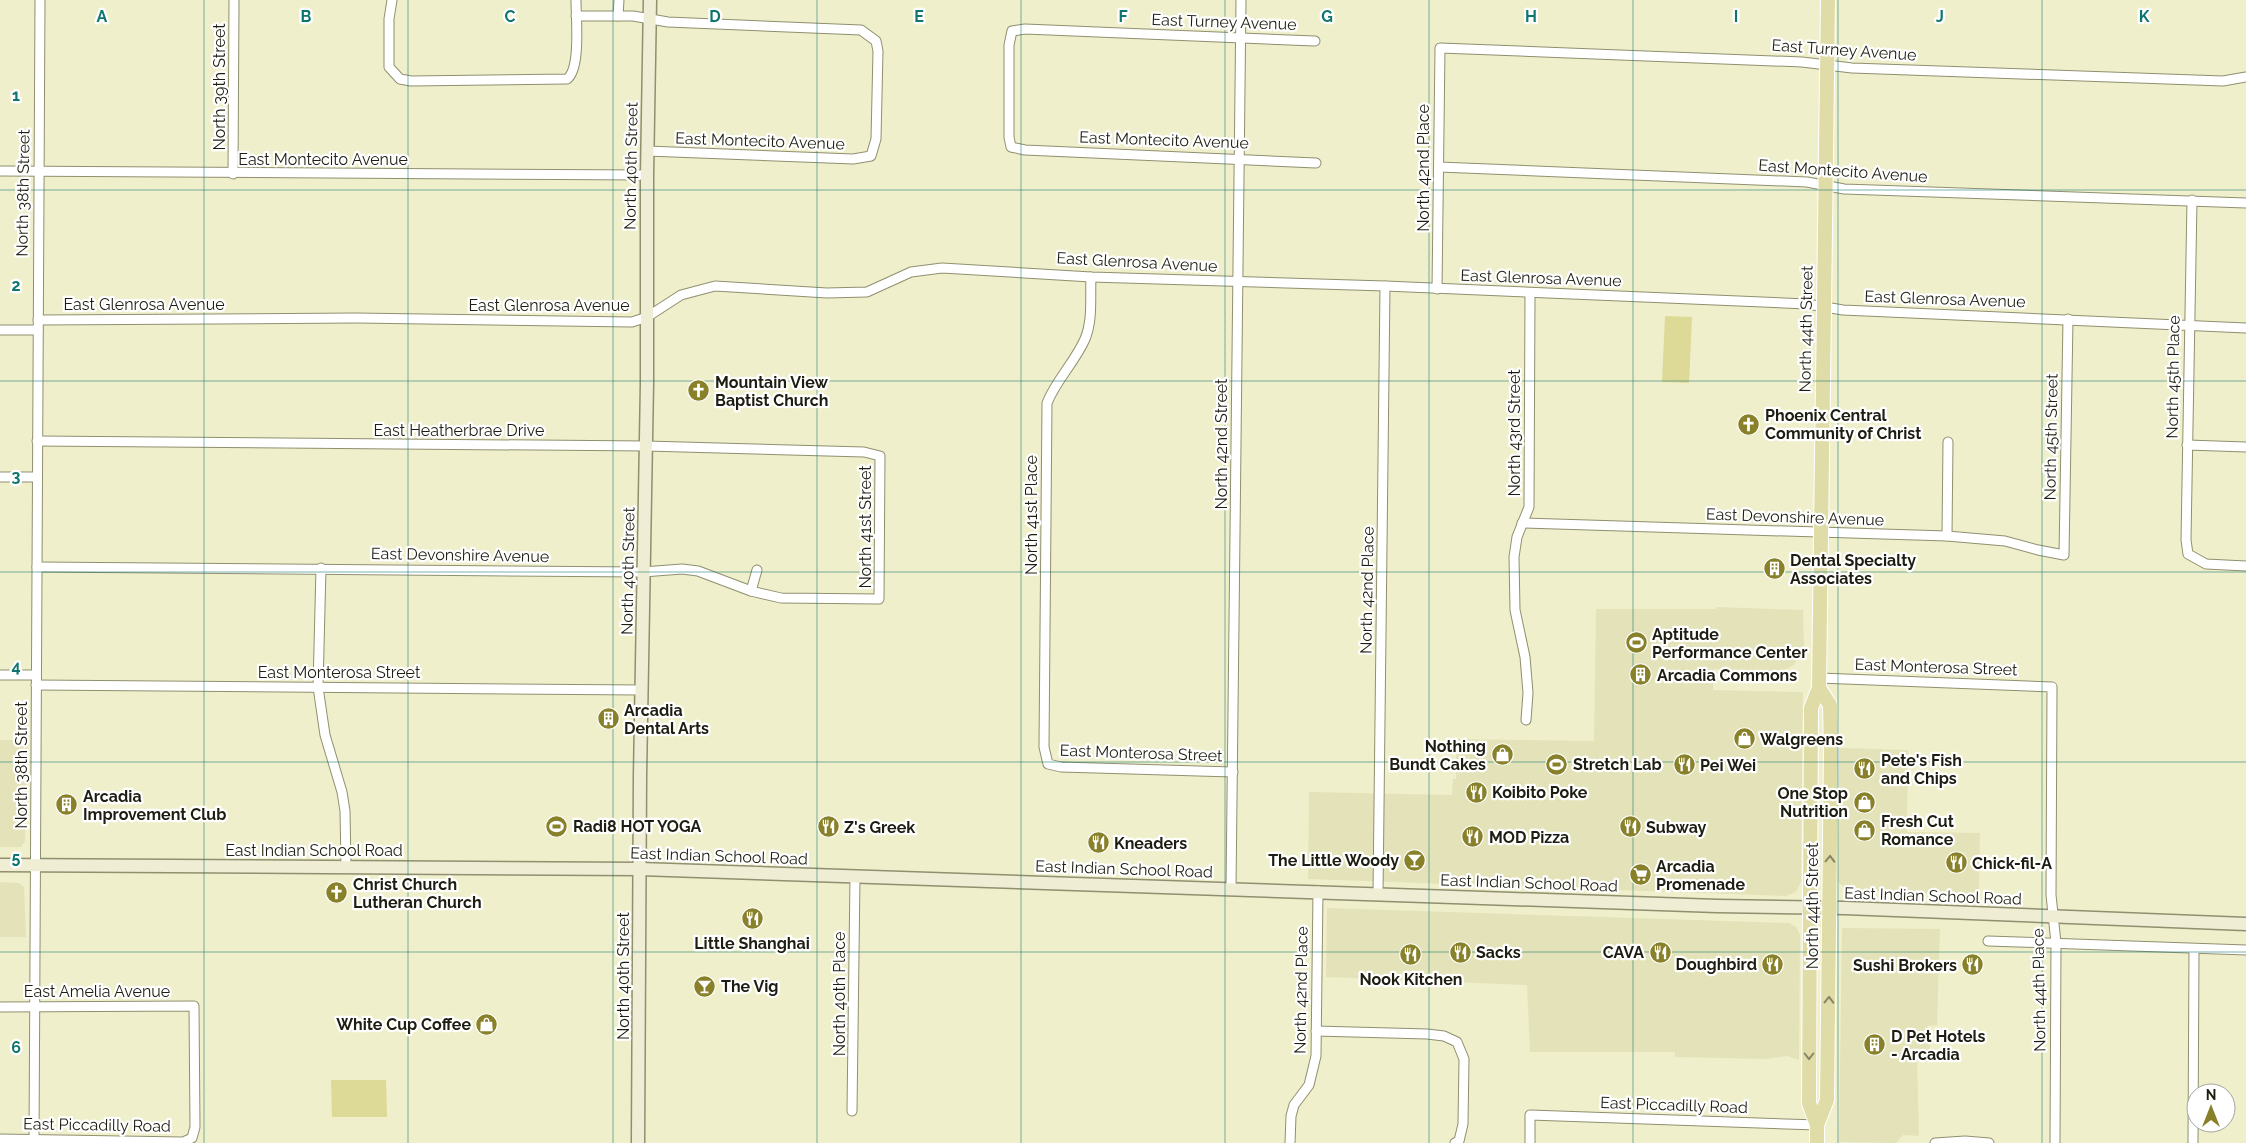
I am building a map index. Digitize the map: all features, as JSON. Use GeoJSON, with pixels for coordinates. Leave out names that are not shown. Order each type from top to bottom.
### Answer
{"type":"FeatureCollection","features":[{"type":"Feature","properties":{"kind":"main road","name":"North 40th Street"},"geometry":{"type":"LineString","coordinates":[[638,1143],[650,0]]}},
{"type":"Feature","properties":{"kind":"main road","name":"North 44th Street"},"geometry":{"type":"LineString","coordinates":[[1817,1143],[1817,1125],[1809,1103],[1811,708],[1819,683],[1828,0]]}},
{"type":"Feature","properties":{"kind":"main road","name":"North 44th Street"},"geometry":{"type":"LineString","coordinates":[[1817,1125],[1827,1100],[1830,908],[1830,705],[1819,683]]}},
{"type":"Feature","properties":{"kind":"main road","name":"East Indian School Road"},"geometry":{"type":"LineString","coordinates":[[0,865],[640,869],[1830,908],[2246,924]]}},
{"type":"Feature","properties":{"kind":"street","name":"North 38th Street"},"geometry":{"type":"LineString","coordinates":[[34,1141],[40,0]]}},
{"type":"Feature","properties":{"kind":"street","name":"North 39th Street"},"geometry":{"type":"LineString","coordinates":[[233,174],[234,0]]}},
{"type":"Feature","properties":{"kind":"street"},"geometry":{"type":"LineString","coordinates":[[392,0],[389,19],[389,67],[395,76],[405,81],[566,79],[570,76],[575,66],[576,0]]}},
{"type":"Feature","properties":{"kind":"street"},"geometry":{"type":"LineString","coordinates":[[618,0],[618,16]]}},
{"type":"Feature","properties":{"kind":"street","name":"North 42nd Street"},"geometry":{"type":"LineString","coordinates":[[1231,888],[1241,0]]}},
{"type":"Feature","properties":{"kind":"street"},"geometry":{"type":"LineString","coordinates":[[576,16],[618,16],[649,19]]}},
{"type":"Feature","properties":{"kind":"street","name":"East Montecito Avenue"},"geometry":{"type":"LineString","coordinates":[[647,151],[853,159],[872,156],[876,139],[878,51],[876,41],[861,30],[668,22],[649,19]]}},
{"type":"Feature","properties":{"kind":"street","name":"East Turney Avenue"},"geometry":{"type":"LineString","coordinates":[[1011,147],[1009,137],[1009,46],[1012,31],[1025,29],[1315,41]]}},
{"type":"Feature","properties":{"kind":"street","name":"East Turney Avenue"},"geometry":{"type":"LineString","coordinates":[[1440,48],[1802,62],[1852,68],[2213,81],[2246,77]]}},
{"type":"Feature","properties":{"kind":"street","name":"North 42nd Place"},"geometry":{"type":"LineString","coordinates":[[1437,289],[1440,48]]}},
{"type":"Feature","properties":{"kind":"street","name":"East Montecito Avenue"},"geometry":{"type":"LineString","coordinates":[[1011,147],[1026,150],[1316,163]]}},
{"type":"Feature","properties":{"kind":"street","name":"East Montecito Avenue"},"geometry":{"type":"LineString","coordinates":[[1439,166],[1797,181],[1844,189],[2246,202]]}},
{"type":"Feature","properties":{"kind":"street","name":"East Montecito Avenue"},"geometry":{"type":"LineString","coordinates":[[0,171],[233,174],[647,175]]}},
{"type":"Feature","properties":{"kind":"street","name":"North 45th Place"},"geometry":{"type":"LineString","coordinates":[[2192,200],[2187,445],[2186,540],[2188,554],[2206,564],[2246,566]]}},
{"type":"Feature","properties":{"kind":"street","name":"East Glenrosa Avenue"},"geometry":{"type":"LineString","coordinates":[[0,330],[38,325],[356,318],[632,322],[647,317],[681,295],[715,286],[828,293],[866,292],[911,272],[942,268],[1091,277],[1385,286],[1807,304],[1843,310],[2246,328]]}},
{"type":"Feature","properties":{"kind":"street","name":"North 41st Place"},"geometry":{"type":"LineString","coordinates":[[1048,764],[1044,747],[1048,403],[1053,387],[1085,339],[1089,323],[1091,277]]}},
{"type":"Feature","properties":{"kind":"street","name":"North 42nd Place"},"geometry":{"type":"LineString","coordinates":[[1378,894],[1385,286]]}},
{"type":"Feature","properties":{"kind":"street","name":"North 43rd Street"},"geometry":{"type":"LineString","coordinates":[[1526,720],[1528,693],[1525,657],[1515,610],[1514,557],[1517,537],[1529,507],[1530,292]]}},
{"type":"Feature","properties":{"kind":"street","name":"North 45th Street"},"geometry":{"type":"LineString","coordinates":[[2064,555],[2068,319]]}},
{"type":"Feature","properties":{"kind":"street","name":"East Heatherbrae Drive"},"geometry":{"type":"LineString","coordinates":[[38,441],[646,446],[864,452],[880,456]]}},
{"type":"Feature","properties":{"kind":"street"},"geometry":{"type":"LineString","coordinates":[[1947,536],[1948,442]]}},
{"type":"Feature","properties":{"kind":"street"},"geometry":{"type":"LineString","coordinates":[[2187,445],[2246,447]]}},
{"type":"Feature","properties":{"kind":"street","name":"North 41st Street"},"geometry":{"type":"LineString","coordinates":[[879,599],[880,456]]}},
{"type":"Feature","properties":{"kind":"street"},"geometry":{"type":"LineString","coordinates":[[0,477],[37,477]]}},
{"type":"Feature","properties":{"kind":"street","name":"East Devonshire Avenue"},"geometry":{"type":"LineString","coordinates":[[1522,523],[1947,536],[2004,540],[2064,555]]}},
{"type":"Feature","properties":{"kind":"street","name":"East Devonshire Avenue"},"geometry":{"type":"LineString","coordinates":[[37,567],[644,572],[682,569],[698,572],[750,591],[781,598],[879,599]]}},
{"type":"Feature","properties":{"kind":"street"},"geometry":{"type":"LineString","coordinates":[[320,568],[318,687],[325,735],[342,792],[345,811],[346,866]]}},
{"type":"Feature","properties":{"kind":"street"},"geometry":{"type":"LineString","coordinates":[[750,591],[757,570]]}},
{"type":"Feature","properties":{"kind":"street"},"geometry":{"type":"LineString","coordinates":[[0,675],[36,676]]}},
{"type":"Feature","properties":{"kind":"street","name":"East Monterosa Street"},"geometry":{"type":"LineString","coordinates":[[1819,683],[2052,687]]}},
{"type":"Feature","properties":{"kind":"street","name":"East Monterosa Street"},"geometry":{"type":"LineString","coordinates":[[36,685],[642,690]]}},
{"type":"Feature","properties":{"kind":"street","name":"North 44th Place"},"geometry":{"type":"LineString","coordinates":[[2052,687],[2051,895],[2056,943],[2055,1143]]}},
{"type":"Feature","properties":{"kind":"street","name":"East Monterosa Street"},"geometry":{"type":"LineString","coordinates":[[1048,764],[1061,768],[1233,772]]}},
{"type":"Feature","properties":{"kind":"street","name":"North 40th Place"},"geometry":{"type":"LineString","coordinates":[[852,1111],[855,877]]}},
{"type":"Feature","properties":{"kind":"street","name":"North 42nd Place"},"geometry":{"type":"LineString","coordinates":[[1290,1143],[1291,1116],[1294,1105],[1309,1085],[1314,1069],[1318,892]]}},
{"type":"Feature","properties":{"kind":"street"},"geometry":{"type":"LineString","coordinates":[[1988,940],[2246,950]]}},
{"type":"Feature","properties":{"kind":"street"},"geometry":{"type":"LineString","coordinates":[[2193,1143],[2194,949]]}},
{"type":"Feature","properties":{"kind":"street","name":"East Amelia Avenue"},"geometry":{"type":"LineString","coordinates":[[0,1007],[35,1005],[194,1006],[195,1127],[192,1138]]}},
{"type":"Feature","properties":{"kind":"street"},"geometry":{"type":"LineString","coordinates":[[1316,1031],[1427,1034],[1444,1036],[1457,1042],[1464,1059],[1463,1124],[1457,1142]]}},
{"type":"Feature","properties":{"kind":"street","name":"East Piccadilly Road"},"geometry":{"type":"LineString","coordinates":[[1530,1143],[1530,1115],[1817,1125]]}},
{"type":"Feature","properties":{"kind":"street","name":"East Piccadilly Road"},"geometry":{"type":"LineString","coordinates":[[0,1139],[183,1142],[192,1138]]}},
{"type":"Feature","properties":{"kind":"street"},"geometry":{"type":"LineString","coordinates":[[1935,1143],[1965,1140],[1989,1143]]}},
{"type":"Feature","properties":{"kind":"shaded area"},"geometry":{"type":"Polygon","coordinates":[[[1665,316],[1692,317],[1689,383],[1662,382],[1665,316]]]}},
{"type":"Feature","properties":{"kind":"shaded area"},"geometry":{"type":"Polygon","coordinates":[[[1716,607],[1803,610],[1804,647],[1794,665],[1782,671],[1714,669],[1713,690],[1803,692],[1801,882],[1796,892],[1786,896],[1308,879],[1309,792],[1452,795],[1453,779],[1456,779],[1456,739],[1594,741],[1596,609],[1716,609],[1716,607]]]}},
{"type":"Feature","properties":{"kind":"shaded area"},"geometry":{"type":"Polygon","coordinates":[[[0,740],[28,740],[25,841],[21,847],[0,847],[0,740]]]}},
{"type":"Feature","properties":{"kind":"shaded area"},"geometry":{"type":"Polygon","coordinates":[[[1839,748],[1908,750],[1907,832],[1980,833],[1979,895],[1849,891],[1838,882],[1839,748]]]}},
{"type":"Feature","properties":{"kind":"shaded area"},"geometry":{"type":"Polygon","coordinates":[[[0,882],[19,883],[24,887],[26,937],[0,937],[0,882]]]}},
{"type":"Feature","properties":{"kind":"shaded area"},"geometry":{"type":"Polygon","coordinates":[[[1327,908],[1789,923],[1796,927],[1800,935],[1799,1060],[1787,1056],[1765,1059],[1675,1057],[1675,1052],[1530,1052],[1527,985],[1326,977],[1327,908]]]}},
{"type":"Feature","properties":{"kind":"shaded area"},"geometry":{"type":"Polygon","coordinates":[[[1842,928],[1940,929],[1937,1025],[1928,1026],[1931,1061],[1917,1060],[1919,1136],[1903,1135],[1896,1143],[1839,1142],[1842,928]]]}},
{"type":"Feature","properties":{"kind":"shaded area"},"geometry":{"type":"Polygon","coordinates":[[[331,1080],[386,1080],[387,1117],[332,1117],[331,1080]]]}},
{"type":"Feature","properties":{"kind":"place","name":"Mountain View Baptist Church"},"geometry":{"type":"Point","coordinates":[699,391]}},
{"type":"Feature","properties":{"kind":"place","name":"Phoenix Central Community of Christ"},"geometry":{"type":"Point","coordinates":[1749,424]}},
{"type":"Feature","properties":{"kind":"place","name":"Dental Specialty Associates"},"geometry":{"type":"Point","coordinates":[1774,569]}},
{"type":"Feature","properties":{"kind":"place","name":"Aptitude Performance Center"},"geometry":{"type":"Point","coordinates":[1636,643]}},
{"type":"Feature","properties":{"kind":"place","name":"Arcadia Commons"},"geometry":{"type":"Point","coordinates":[1641,675]}},
{"type":"Feature","properties":{"kind":"place","name":"Arcadia Dental Arts"},"geometry":{"type":"Point","coordinates":[608,719]}},
{"type":"Feature","properties":{"kind":"place","name":"Walgreens"},"geometry":{"type":"Point","coordinates":[1744,739]}},
{"type":"Feature","properties":{"kind":"place","name":"Nothing Bundt Cakes"},"geometry":{"type":"Point","coordinates":[1502,755]}},
{"type":"Feature","properties":{"kind":"place","name":"Stretch Lab"},"geometry":{"type":"Point","coordinates":[1557,764]}},
{"type":"Feature","properties":{"kind":"place","name":"Pei Wei"},"geometry":{"type":"Point","coordinates":[1684,765]}},
{"type":"Feature","properties":{"kind":"place","name":"Pete's Fish and Chips"},"geometry":{"type":"Point","coordinates":[1865,769]}},
{"type":"Feature","properties":{"kind":"place","name":"Koibito Poke"},"geometry":{"type":"Point","coordinates":[1476,792]}},
{"type":"Feature","properties":{"kind":"place","name":"One Stop Nutrition"},"geometry":{"type":"Point","coordinates":[1864,802]}},
{"type":"Feature","properties":{"kind":"place","name":"Arcadia Improvement Club"},"geometry":{"type":"Point","coordinates":[67,805]}},
{"type":"Feature","properties":{"kind":"place","name":"Radi8 HOT YOGA"},"geometry":{"type":"Point","coordinates":[557,826]}},
{"type":"Feature","properties":{"kind":"place","name":"Z's Greek"},"geometry":{"type":"Point","coordinates":[828,827]}},
{"type":"Feature","properties":{"kind":"place","name":"Subway"},"geometry":{"type":"Point","coordinates":[1630,827]}},
{"type":"Feature","properties":{"kind":"place","name":"Fresh Cut Romance"},"geometry":{"type":"Point","coordinates":[1865,830]}},
{"type":"Feature","properties":{"kind":"place","name":"MOD Pizza"},"geometry":{"type":"Point","coordinates":[1473,837]}},
{"type":"Feature","properties":{"kind":"place","name":"Kneaders"},"geometry":{"type":"Point","coordinates":[1098,843]}},
{"type":"Feature","properties":{"kind":"place","name":"The Little Woody"},"geometry":{"type":"Point","coordinates":[1415,860]}},
{"type":"Feature","properties":{"kind":"place","name":"Chick-fil-A"},"geometry":{"type":"Point","coordinates":[1956,863]}},
{"type":"Feature","properties":{"kind":"place","name":"Arcadia Promenade"},"geometry":{"type":"Point","coordinates":[1640,875]}},
{"type":"Feature","properties":{"kind":"place","name":"Christ Church Lutheran Church"},"geometry":{"type":"Point","coordinates":[337,893]}},
{"type":"Feature","properties":{"kind":"place","name":"Little Shanghai"},"geometry":{"type":"Point","coordinates":[752,919]}},
{"type":"Feature","properties":{"kind":"place","name":"Sacks"},"geometry":{"type":"Point","coordinates":[1460,952]}},
{"type":"Feature","properties":{"kind":"place","name":"CAVA"},"geometry":{"type":"Point","coordinates":[1660,952]}},
{"type":"Feature","properties":{"kind":"place","name":"Nook Kitchen"},"geometry":{"type":"Point","coordinates":[1411,955]}},
{"type":"Feature","properties":{"kind":"place","name":"Doughbird"},"geometry":{"type":"Point","coordinates":[1773,964]}},
{"type":"Feature","properties":{"kind":"place","name":"Sushi Brokers"},"geometry":{"type":"Point","coordinates":[1973,965]}},
{"type":"Feature","properties":{"kind":"place","name":"The Vig"},"geometry":{"type":"Point","coordinates":[705,986]}},
{"type":"Feature","properties":{"kind":"place","name":"White Cup Coffee"},"geometry":{"type":"Point","coordinates":[487,1024]}},
{"type":"Feature","properties":{"kind":"place","name":"D Pet Hotels - Arcadia"},"geometry":{"type":"Point","coordinates":[1875,1045]}}]}
